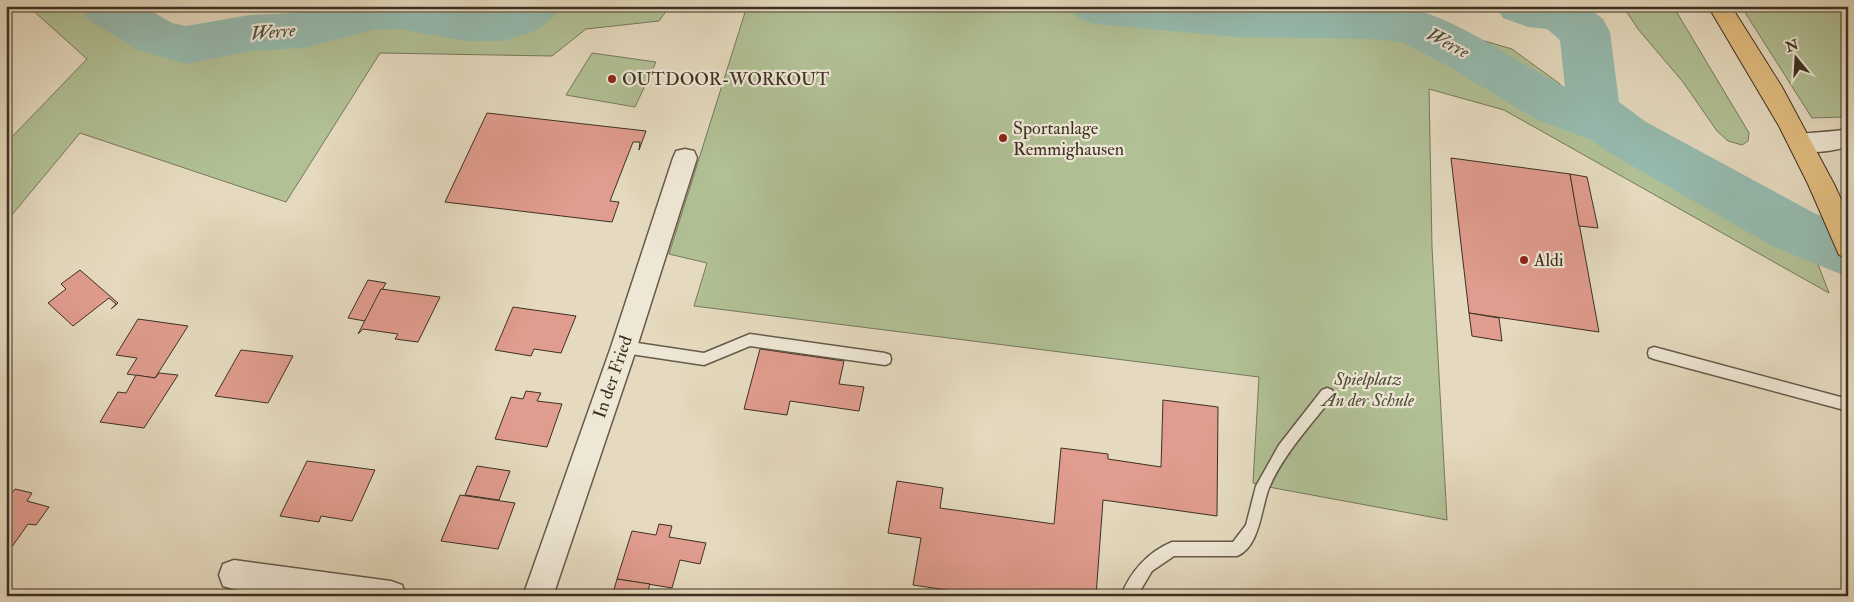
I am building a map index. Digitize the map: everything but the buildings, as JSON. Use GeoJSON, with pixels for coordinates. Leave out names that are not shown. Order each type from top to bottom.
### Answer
{"type":"FeatureCollection","features":[{"type":"Feature","properties":{"kind":"main road"},"geometry":{"type":"LineString","coordinates":[[1719,6],[1778,101],[1800,143],[1844,238]]}},
{"type":"Feature","properties":{"kind":"street"},"geometry":{"type":"LineString","coordinates":[[1800,143],[1830,142],[1848,138]]}},
{"type":"Feature","properties":{"kind":"street","name":"In der Fried"},"geometry":{"type":"LineString","coordinates":[[538,596],[624,347],[685,158]]}},
{"type":"Feature","properties":{"kind":"street"},"geometry":{"type":"LineString","coordinates":[[234,575],[391,596]]}},
{"type":"Feature","properties":{"kind":"lane"},"geometry":{"type":"LineString","coordinates":[[624,347],[704,359],[750,340],[885,359]]}},
{"type":"Feature","properties":{"kind":"lane"},"geometry":{"type":"LineString","coordinates":[[1654,353],[1746,380],[1848,405]]}},
{"type":"Feature","properties":{"kind":"lane"},"geometry":{"type":"LineString","coordinates":[[1128,596],[1147,566],[1172,549],[1237,549],[1252,528],[1263,486],[1284,449],[1327,394]]}},
{"type":"Feature","properties":{"kind":"green space"},"geometry":{"type":"Polygon","coordinates":[[[28,6],[142,6],[179,31],[267,32],[398,13],[512,22],[527,6],[670,6],[659,21],[586,29],[552,56],[380,53],[286,202],[80,133],[6,222],[6,143],[87,59],[28,6]]]}},
{"type":"Feature","properties":{"kind":"green space","name":"Sportanlage Remmighausen"},"geometry":{"type":"Polygon","coordinates":[[[747,6],[1209,6],[1450,31],[1512,49],[1560,84],[1588,131],[1636,149],[1808,238],[1829,293],[1504,110],[1429,89],[1432,247],[1447,520],[1263,486],[1253,483],[1259,377],[694,306],[707,263],[669,254],[747,6]]]}},
{"type":"Feature","properties":{"kind":"green space"},"geometry":{"type":"Polygon","coordinates":[[[1623,6],[1673,6],[1749,133],[1748,141],[1742,145],[1728,141],[1717,131],[1683,82],[1638,29],[1623,6]]]}},
{"type":"Feature","properties":{"kind":"green space"},"geometry":{"type":"Polygon","coordinates":[[[1741,6],[1848,6],[1848,114],[1842,117],[1812,118],[1741,6]]]}},
{"type":"Feature","properties":{"kind":"green space","name":"OUTDOOR-WORKOUT"},"geometry":{"type":"Polygon","coordinates":[[[592,53],[656,62],[635,107],[566,95],[592,53]]]}},
{"type":"Feature","properties":{"kind":"waterway","name":"Werre"},"geometry":{"type":"LineString","coordinates":[[104,6],[154,36],[175,44],[186,45],[203,44],[242,34],[303,30],[366,13],[388,11],[464,23],[484,25],[503,23],[519,17],[534,6]]}},
{"type":"Feature","properties":{"kind":"waterway","name":"Werre"},"geometry":{"type":"LineString","coordinates":[[1095,6],[1237,19],[1371,21],[1404,24],[1441,38],[1555,106],[1580,116],[1605,122]]}},
{"type":"Feature","properties":{"kind":"waterway","name":"Werre"},"geometry":{"type":"LineString","coordinates":[[1166,13],[1179,6]]}},
{"type":"Feature","properties":{"kind":"waterway","name":"Werre"},"geometry":{"type":"LineString","coordinates":[[1521,6],[1528,9],[1560,13],[1585,32],[1593,108],[1605,122]]}},
{"type":"Feature","properties":{"kind":"waterway","name":"Werre"},"geometry":{"type":"LineString","coordinates":[[1576,6],[1585,32]]}},
{"type":"Feature","properties":{"kind":"waterway","name":"Werre"},"geometry":{"type":"LineString","coordinates":[[1605,122],[1627,137],[1794,230],[1848,253]]}},
{"type":"Feature","properties":{"kind":"place","name":"OUTDOOR-WORKOUT"},"geometry":{"type":"Point","coordinates":[612,79]}},
{"type":"Feature","properties":{"kind":"place","name":"Sportanlage Remmighausen"},"geometry":{"type":"Point","coordinates":[1003,138]}},
{"type":"Feature","properties":{"kind":"place","name":"Aldi"},"geometry":{"type":"Point","coordinates":[1524,260]}},
{"type":"Feature","properties":{"kind":"park label","name":"Spielplatz An der Schule"},"geometry":{"type":"Point","coordinates":[1368,389]}}]}
